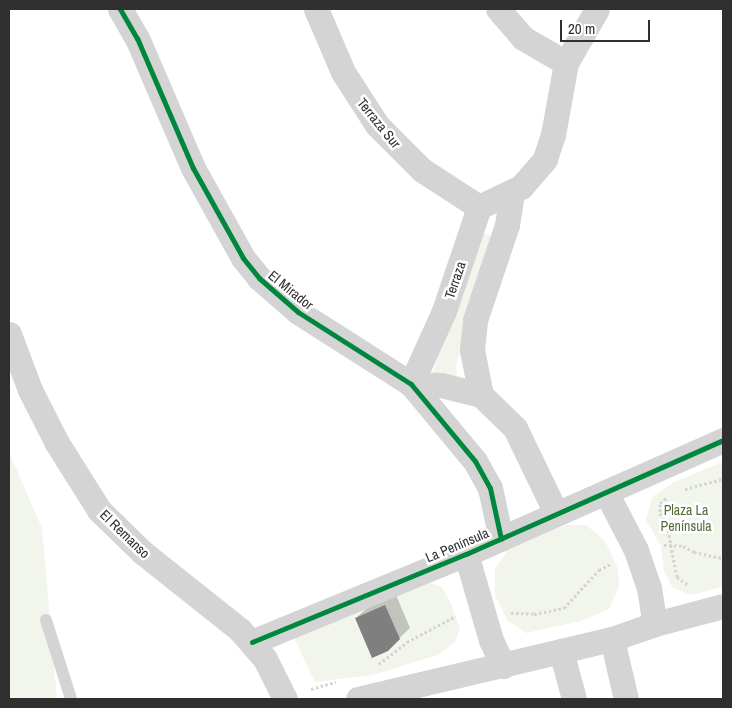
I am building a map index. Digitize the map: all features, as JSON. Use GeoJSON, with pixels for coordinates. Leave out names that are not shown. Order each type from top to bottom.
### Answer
{"type":"FeatureCollection","features":[{"type":"Feature","properties":{"kind":"street","name":"El Mirador"},"geometry":{"type":"LineString","coordinates":[[120,9],[137,38],[193,168],[243,258],[259,278],[298,312],[412,384],[475,461],[490,488],[501,539]]}},
{"type":"Feature","properties":{"kind":"street","name":"Terraza Sur"},"geometry":{"type":"LineString","coordinates":[[316,9],[343,72],[377,125],[422,170],[479,206]]}},
{"type":"Feature","properties":{"kind":"street"},"geometry":{"type":"LineString","coordinates":[[498,9],[523,38],[566,63]]}},
{"type":"Feature","properties":{"kind":"street"},"geometry":{"type":"LineString","coordinates":[[479,206],[512,193],[531,178],[550,149],[566,63],[597,9]]}},
{"type":"Feature","properties":{"kind":"street"},"geometry":{"type":"LineString","coordinates":[[481,395],[472,350],[474,320],[507,225],[512,193]]}},
{"type":"Feature","properties":{"kind":"street","name":"Terraza"},"geometry":{"type":"LineString","coordinates":[[412,384],[444,311],[479,206]]}},
{"type":"Feature","properties":{"kind":"street","name":"El Remanso"},"geometry":{"type":"LineString","coordinates":[[9,334],[30,390],[57,442],[99,510],[142,552],[252,642],[276,677],[285,699]]}},
{"type":"Feature","properties":{"kind":"street"},"geometry":{"type":"LineString","coordinates":[[412,384],[441,385],[481,395],[515,428],[556,513]]}},
{"type":"Feature","properties":{"kind":"street","name":"La Península"},"geometry":{"type":"LineString","coordinates":[[252,642],[501,539],[723,440]]}},
{"type":"Feature","properties":{"kind":"street"},"geometry":{"type":"LineString","coordinates":[[606,492],[636,550],[649,588],[655,624]]}},
{"type":"Feature","properties":{"kind":"street","name":"La Península"},"geometry":{"type":"LineString","coordinates":[[466,554],[491,640],[503,666]]}},
{"type":"Feature","properties":{"kind":"street"},"geometry":{"type":"LineString","coordinates":[[358,699],[612,640],[655,624],[723,606]]}},
{"type":"Feature","properties":{"kind":"street"},"geometry":{"type":"LineString","coordinates":[[612,640],[626,699]]}},
{"type":"Feature","properties":{"kind":"street"},"geometry":{"type":"LineString","coordinates":[[561,651],[574,699]]}},
{"type":"Feature","properties":{"kind":"lane"},"geometry":{"type":"LineString","coordinates":[[46,620],[71,699]]}},
{"type":"Feature","properties":{"kind":"path"},"geometry":{"type":"LineString","coordinates":[[679,491],[723,479]]}},
{"type":"Feature","properties":{"kind":"path"},"geometry":{"type":"LineString","coordinates":[[669,496],[660,504],[660,513],[670,544],[677,577],[683,584],[694,586]]}},
{"type":"Feature","properties":{"kind":"path"},"geometry":{"type":"LineString","coordinates":[[670,544],[723,558]]}},
{"type":"Feature","properties":{"kind":"green space"},"geometry":{"type":"Polygon","coordinates":[[[483,233],[491,236],[456,366],[457,381],[432,374],[483,233]]]}},
{"type":"Feature","properties":{"kind":"green space"},"geometry":{"type":"Polygon","coordinates":[[[9,452],[42,528],[57,699],[9,699],[9,452]]]}},
{"type":"Feature","properties":{"kind":"green space","name":"Plaza La Península"},"geometry":{"type":"Polygon","coordinates":[[[723,462],[723,587],[691,595],[672,587],[664,571],[661,546],[646,520],[652,497],[674,482],[723,462]]]}},
{"type":"Feature","properties":{"kind":"green space"},"geometry":{"type":"Polygon","coordinates":[[[566,525],[586,525],[605,541],[618,569],[619,587],[609,609],[581,621],[526,633],[507,620],[495,595],[495,569],[509,548],[566,525]]]}},
{"type":"Feature","properties":{"kind":"green space"},"geometry":{"type":"Polygon","coordinates":[[[430,583],[442,587],[451,604],[460,629],[455,642],[438,655],[372,675],[315,682],[293,636],[430,583]]]}},
{"type":"Feature","properties":{"kind":"building"},"geometry":{"type":"Polygon","coordinates":[[[385,605],[400,639],[388,651],[372,658],[355,618],[385,605]]]}},
{"type":"Feature","properties":{"kind":"cycle path"},"geometry":{"type":"LineString","coordinates":[[120,9],[137,38],[193,168],[243,258],[259,278],[298,312],[411,384],[475,461],[490,488],[501,539]]}},
{"type":"Feature","properties":{"kind":"cycle path"},"geometry":{"type":"LineString","coordinates":[[252,642],[466,554],[723,440]]}}]}
